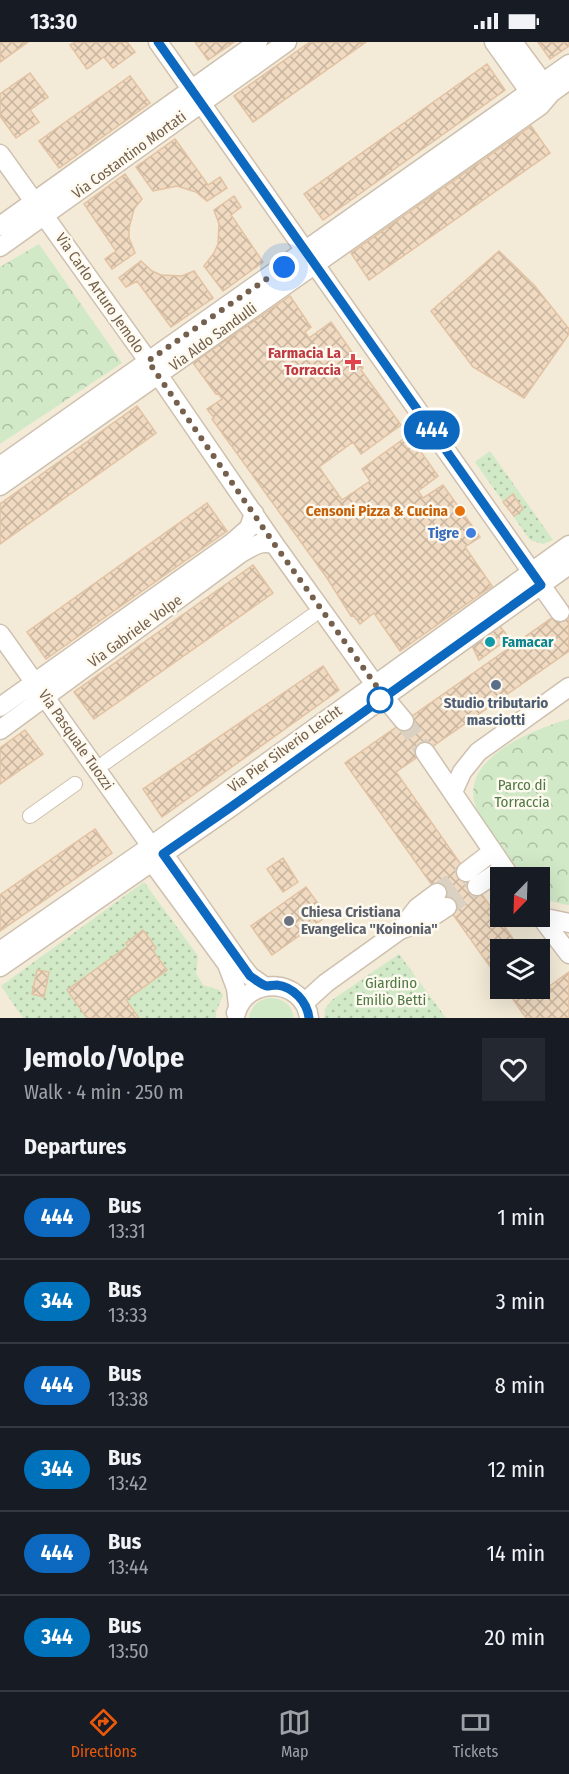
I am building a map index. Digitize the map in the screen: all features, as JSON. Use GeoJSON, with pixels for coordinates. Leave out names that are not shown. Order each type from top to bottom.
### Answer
{"type":"FeatureCollection","features":[{"type":"Feature","properties":{"kind":"street"},"geometry":{"type":"LineString","coordinates":[[158,42],[560,612]]}},
{"type":"Feature","properties":{"kind":"street","name":"Via Costantino Mortati"},"geometry":{"type":"LineString","coordinates":[[197,97],[258,42]]}},
{"type":"Feature","properties":{"kind":"street","name":"Via Costantino Mortati"},"geometry":{"type":"LineString","coordinates":[[0,247],[40,209],[197,97],[287,42]]}},
{"type":"Feature","properties":{"kind":"street"},"geometry":{"type":"LineString","coordinates":[[494,42],[541,93]]}},
{"type":"Feature","properties":{"kind":"street"},"geometry":{"type":"LineString","coordinates":[[513,42],[541,93]]}},
{"type":"Feature","properties":{"kind":"street","name":"Via Aldo Sandulli"},"geometry":{"type":"LineString","coordinates":[[541,93],[569,64]]}},
{"type":"Feature","properties":{"kind":"street","name":"Via Aldo Sandulli"},"geometry":{"type":"LineString","coordinates":[[0,466],[148,361],[309,257],[541,93],[569,80]]}},
{"type":"Feature","properties":{"kind":"street","name":"Via Carlo Arturo Jemolo"},"geometry":{"type":"LineString","coordinates":[[0,154],[159,376],[275,545],[404,721]]}},
{"type":"Feature","properties":{"kind":"street","name":"Via Costantino Mortati"},"geometry":{"type":"LineString","coordinates":[[0,226],[40,209]]}},
{"type":"Feature","properties":{"kind":"street","name":"Via Aldo Sandulli"},"geometry":{"type":"LineString","coordinates":[[0,486],[159,376],[309,257]]}},
{"type":"Feature","properties":{"kind":"street","name":"Via Gabriele Volpe"},"geometry":{"type":"LineString","coordinates":[[0,730],[40,690],[233,542],[249,528],[254,513]]}},
{"type":"Feature","properties":{"kind":"street","name":"Via Gabriele Volpe"},"geometry":{"type":"LineString","coordinates":[[0,707],[40,690],[241,553],[259,543],[275,545]]}},
{"type":"Feature","properties":{"kind":"street","name":"Via Pier Silverio Leicht"},"geometry":{"type":"LineString","coordinates":[[0,967],[536,578],[569,545]]}},
{"type":"Feature","properties":{"kind":"street","name":"Via Pier Silverio Leicht"},"geometry":{"type":"LineString","coordinates":[[536,578],[569,565]]}},
{"type":"Feature","properties":{"kind":"street"},"geometry":{"type":"LineString","coordinates":[[106,762],[312,616]]}},
{"type":"Feature","properties":{"kind":"street","name":"Via Pasquale Tuozzi"},"geometry":{"type":"LineString","coordinates":[[0,634],[155,854],[227,964],[236,988],[237,1012]]}},
{"type":"Feature","properties":{"kind":"street"},"geometry":{"type":"LineString","coordinates":[[453,792],[462,772],[478,752],[569,687]]}},
{"type":"Feature","properties":{"kind":"street"},"geometry":{"type":"LineString","coordinates":[[425,752],[503,867]]}},
{"type":"Feature","properties":{"kind":"street"},"geometry":{"type":"LineString","coordinates":[[30,816],[75,784]]}},
{"type":"Feature","properties":{"kind":"street"},"geometry":{"type":"LineString","coordinates":[[490,876],[471,879],[492,852]]}},
{"type":"Feature","properties":{"kind":"street","name":"Via Pier Silverio Leicht"},"geometry":{"type":"LineString","coordinates":[[0,951],[155,854]]}},
{"type":"Feature","properties":{"kind":"street","name":"Via Pasquale Tuozzi"},"geometry":{"type":"LineString","coordinates":[[155,854],[250,976],[264,986]]}},
{"type":"Feature","properties":{"kind":"street"},"geometry":{"type":"LineString","coordinates":[[237,1012],[249,993],[264,986],[276,985],[297,994],[306,1011],[326,983],[400,930],[428,920],[442,900]]}},
{"type":"Feature","properties":{"kind":"street"},"geometry":{"type":"LineString","coordinates":[[550,918],[569,923]]}},
{"type":"Feature","properties":{"kind":"street"},"geometry":{"type":"LineString","coordinates":[[548,927],[569,954]]}},
{"type":"Feature","properties":{"kind":"shaded area"},"geometry":{"type":"Polygon","coordinates":[[[0,42],[569,42],[569,1018],[0,1018],[0,42]]]}},
{"type":"Feature","properties":{"kind":"green space"},"geometry":{"type":"Polygon","coordinates":[[[39,244],[122,363],[0,444],[0,267],[39,244]]]}},
{"type":"Feature","properties":{"kind":"green space"},"geometry":{"type":"Polygon","coordinates":[[[490,451],[553,540],[543,544],[530,540],[475,462],[490,451]]]}},
{"type":"Feature","properties":{"kind":"green space","name":"Parco di Torraccia"},"geometry":{"type":"Polygon","coordinates":[[[569,719],[569,905],[550,901],[550,867],[516,867],[483,821],[475,804],[474,787],[479,772],[490,759],[504,748],[538,730],[569,719]]]}},
{"type":"Feature","properties":{"kind":"green space"},"geometry":{"type":"Polygon","coordinates":[[[144,882],[198,956],[196,973],[203,985],[219,990],[223,995],[216,1018],[23,1018],[1,986],[144,882]]]}},
{"type":"Feature","properties":{"kind":"green space","name":"Giardino Emilio Betti"},"geometry":{"type":"Polygon","coordinates":[[[399,954],[446,1018],[324,1018],[325,1009],[332,1000],[399,954]]]}},
{"type":"Feature","properties":{"kind":"green space"},"geometry":{"type":"Polygon","coordinates":[[[270,998],[286,1003],[294,1018],[249,1018],[256,1004],[270,998]]]}},
{"type":"Feature","properties":{"kind":"building"},"geometry":{"type":"Polygon","coordinates":[[[0,42],[28,42],[0,62],[0,42]]]}},
{"type":"Feature","properties":{"kind":"building"},"geometry":{"type":"Polygon","coordinates":[[[75,42],[127,42],[135,52],[113,68],[104,57],[87,69],[70,45],[75,42]]]}},
{"type":"Feature","properties":{"kind":"building"},"geometry":{"type":"Polygon","coordinates":[[[195,42],[234,42],[208,60],[195,42]]]}},
{"type":"Feature","properties":{"kind":"building"},"geometry":{"type":"Polygon","coordinates":[[[310,42],[366,42],[253,122],[234,96],[310,42]]]}},
{"type":"Feature","properties":{"kind":"building"},"geometry":{"type":"Polygon","coordinates":[[[538,42],[569,42],[569,46],[550,59],[538,42]]]}},
{"type":"Feature","properties":{"kind":"building"},"geometry":{"type":"Polygon","coordinates":[[[487,64],[505,90],[323,220],[304,194],[487,64]]]}},
{"type":"Feature","properties":{"kind":"building"},"geometry":{"type":"Polygon","coordinates":[[[30,73],[48,97],[30,110],[39,122],[16,138],[0,116],[0,94],[30,73]]]}},
{"type":"Feature","properties":{"kind":"building"},"geometry":{"type":"Polygon","coordinates":[[[130,76],[150,103],[59,168],[39,141],[130,76]]]}},
{"type":"Feature","properties":{"kind":"building"},"geometry":{"type":"Polygon","coordinates":[[[531,126],[550,153],[369,280],[351,253],[531,126]]]}},
{"type":"Feature","properties":{"kind":"building"},"geometry":{"type":"Polygon","coordinates":[[[175,139],[208,185],[220,177],[227,188],[207,201],[196,192],[177,186],[153,191],[136,167],[175,139]]]}},
{"type":"Feature","properties":{"kind":"building"},"geometry":{"type":"Polygon","coordinates":[[[125,174],[142,199],[134,209],[129,228],[129,238],[135,253],[112,269],[105,259],[116,251],[84,204],[125,174]]]}},
{"type":"Feature","properties":{"kind":"building"},"geometry":{"type":"Polygon","coordinates":[[[234,196],[241,207],[231,215],[263,262],[223,291],[204,266],[218,244],[219,224],[214,210],[234,196]]]}},
{"type":"Feature","properties":{"kind":"building"},"geometry":{"type":"Polygon","coordinates":[[[499,251],[534,285],[569,329],[569,334],[524,398],[473,367],[431,311],[499,251]]]}},
{"type":"Feature","properties":{"kind":"building"},"geometry":{"type":"Polygon","coordinates":[[[141,261],[152,271],[161,275],[182,276],[194,271],[213,298],[171,327],[137,281],[126,287],[119,278],[141,261]]]}},
{"type":"Feature","properties":{"kind":"building"},"geometry":{"type":"Polygon","coordinates":[[[290,296],[311,327],[305,332],[309,338],[331,322],[363,368],[361,370],[401,425],[361,454],[353,442],[319,467],[342,500],[370,481],[362,469],[409,435],[438,476],[418,491],[423,498],[443,485],[480,537],[465,547],[492,586],[400,651],[374,613],[360,624],[353,615],[351,616],[327,578],[207,409],[222,399],[193,363],[290,296]]]}},
{"type":"Feature","properties":{"kind":"building"},"geometry":{"type":"Polygon","coordinates":[[[137,406],[156,433],[0,544],[0,504],[137,406]]]}},
{"type":"Feature","properties":{"kind":"building"},"geometry":{"type":"Polygon","coordinates":[[[513,494],[523,509],[514,516],[503,502],[513,494]]]}},
{"type":"Feature","properties":{"kind":"building"},"geometry":{"type":"Polygon","coordinates":[[[207,503],[227,531],[46,659],[27,632],[207,503]]]}},
{"type":"Feature","properties":{"kind":"building"},"geometry":{"type":"Polygon","coordinates":[[[253,565],[273,593],[94,719],[74,692],[253,565]]]}},
{"type":"Feature","properties":{"kind":"building"},"geometry":{"type":"Polygon","coordinates":[[[569,606],[569,651],[396,772],[490,906],[490,927],[505,927],[513,939],[490,939],[490,967],[345,763],[569,606]]]}},
{"type":"Feature","properties":{"kind":"building","name":"Famacar"},"geometry":{"type":"Polygon","coordinates":[[[499,625],[509,638],[479,660],[472,646],[499,625]]]}},
{"type":"Feature","properties":{"kind":"building"},"geometry":{"type":"Polygon","coordinates":[[[323,666],[339,690],[162,817],[143,789],[323,666]]]}},
{"type":"Feature","properties":{"kind":"building"},"geometry":{"type":"Polygon","coordinates":[[[25,730],[43,754],[0,784],[0,748],[25,730]]]}},
{"type":"Feature","properties":{"kind":"building"},"geometry":{"type":"Polygon","coordinates":[[[95,829],[112,853],[0,931],[0,895],[95,829]]]}},
{"type":"Feature","properties":{"kind":"building"},"geometry":{"type":"Polygon","coordinates":[[[283,858],[298,882],[283,892],[267,869],[283,858]]]}},
{"type":"Feature","properties":{"kind":"building","name":"Chiesa Cristiana Evangelica \"Koinonia\""},"geometry":{"type":"Polygon","coordinates":[[[306,887],[327,916],[272,955],[251,926],[306,887]]]}},
{"type":"Feature","properties":{"kind":"building"},"geometry":{"type":"Polygon","coordinates":[[[143,930],[156,948],[153,951],[167,970],[126,1000],[139,1018],[87,1018],[67,990],[128,946],[126,943],[143,930]]]}},
{"type":"Feature","properties":{"kind":"building"},"geometry":{"type":"Polygon","coordinates":[[[37,970],[49,972],[44,997],[32,994],[37,970]]]}},
{"type":"Feature","properties":{"kind":"building"},"geometry":{"type":"Polygon","coordinates":[[[569,972],[569,1018],[526,1018],[513,999],[550,999],[550,986],[569,972]]]}},
{"type":"Feature","properties":{"kind":"tunnel"},"geometry":{"type":"LineString","coordinates":[[404,721],[425,752]]}},
{"type":"Feature","properties":{"kind":"tunnel"},"geometry":{"type":"LineString","coordinates":[[437,893],[466,872]]}},
{"type":"Feature","properties":{"kind":"tunnel"},"geometry":{"type":"LineString","coordinates":[[447,907],[477,886]]}},
{"type":"Feature","properties":{"kind":"bus line","name":"444"},"geometry":{"type":"LineString","coordinates":[[158,42],[541,585],[163,854],[250,976],[264,986],[276,985],[297,994],[304,1003],[309,1018]]}},
{"type":"Feature","properties":{"kind":"place","name":"Farmacia La Torraccia"},"geometry":{"type":"Point","coordinates":[353,362]}},
{"type":"Feature","properties":{"kind":"place","name":"Censoni Pizza & Cucina"},"geometry":{"type":"Point","coordinates":[460,511]}},
{"type":"Feature","properties":{"kind":"place","name":"Tigre"},"geometry":{"type":"Point","coordinates":[471,533]}},
{"type":"Feature","properties":{"kind":"place","name":"Famacar"},"geometry":{"type":"Point","coordinates":[490,642]}},
{"type":"Feature","properties":{"kind":"place","name":"Studio tributario masciotti"},"geometry":{"type":"Point","coordinates":[496,685]}},
{"type":"Feature","properties":{"kind":"place","name":"Chiesa Cristiana Evangelica \"Koinonia\""},"geometry":{"type":"Point","coordinates":[289,921]}},
{"type":"Feature","properties":{"kind":"route"},"geometry":{"type":"LineString","coordinates":[[284,267],[148,361],[275,545],[384,697],[380,700]]}}]}
